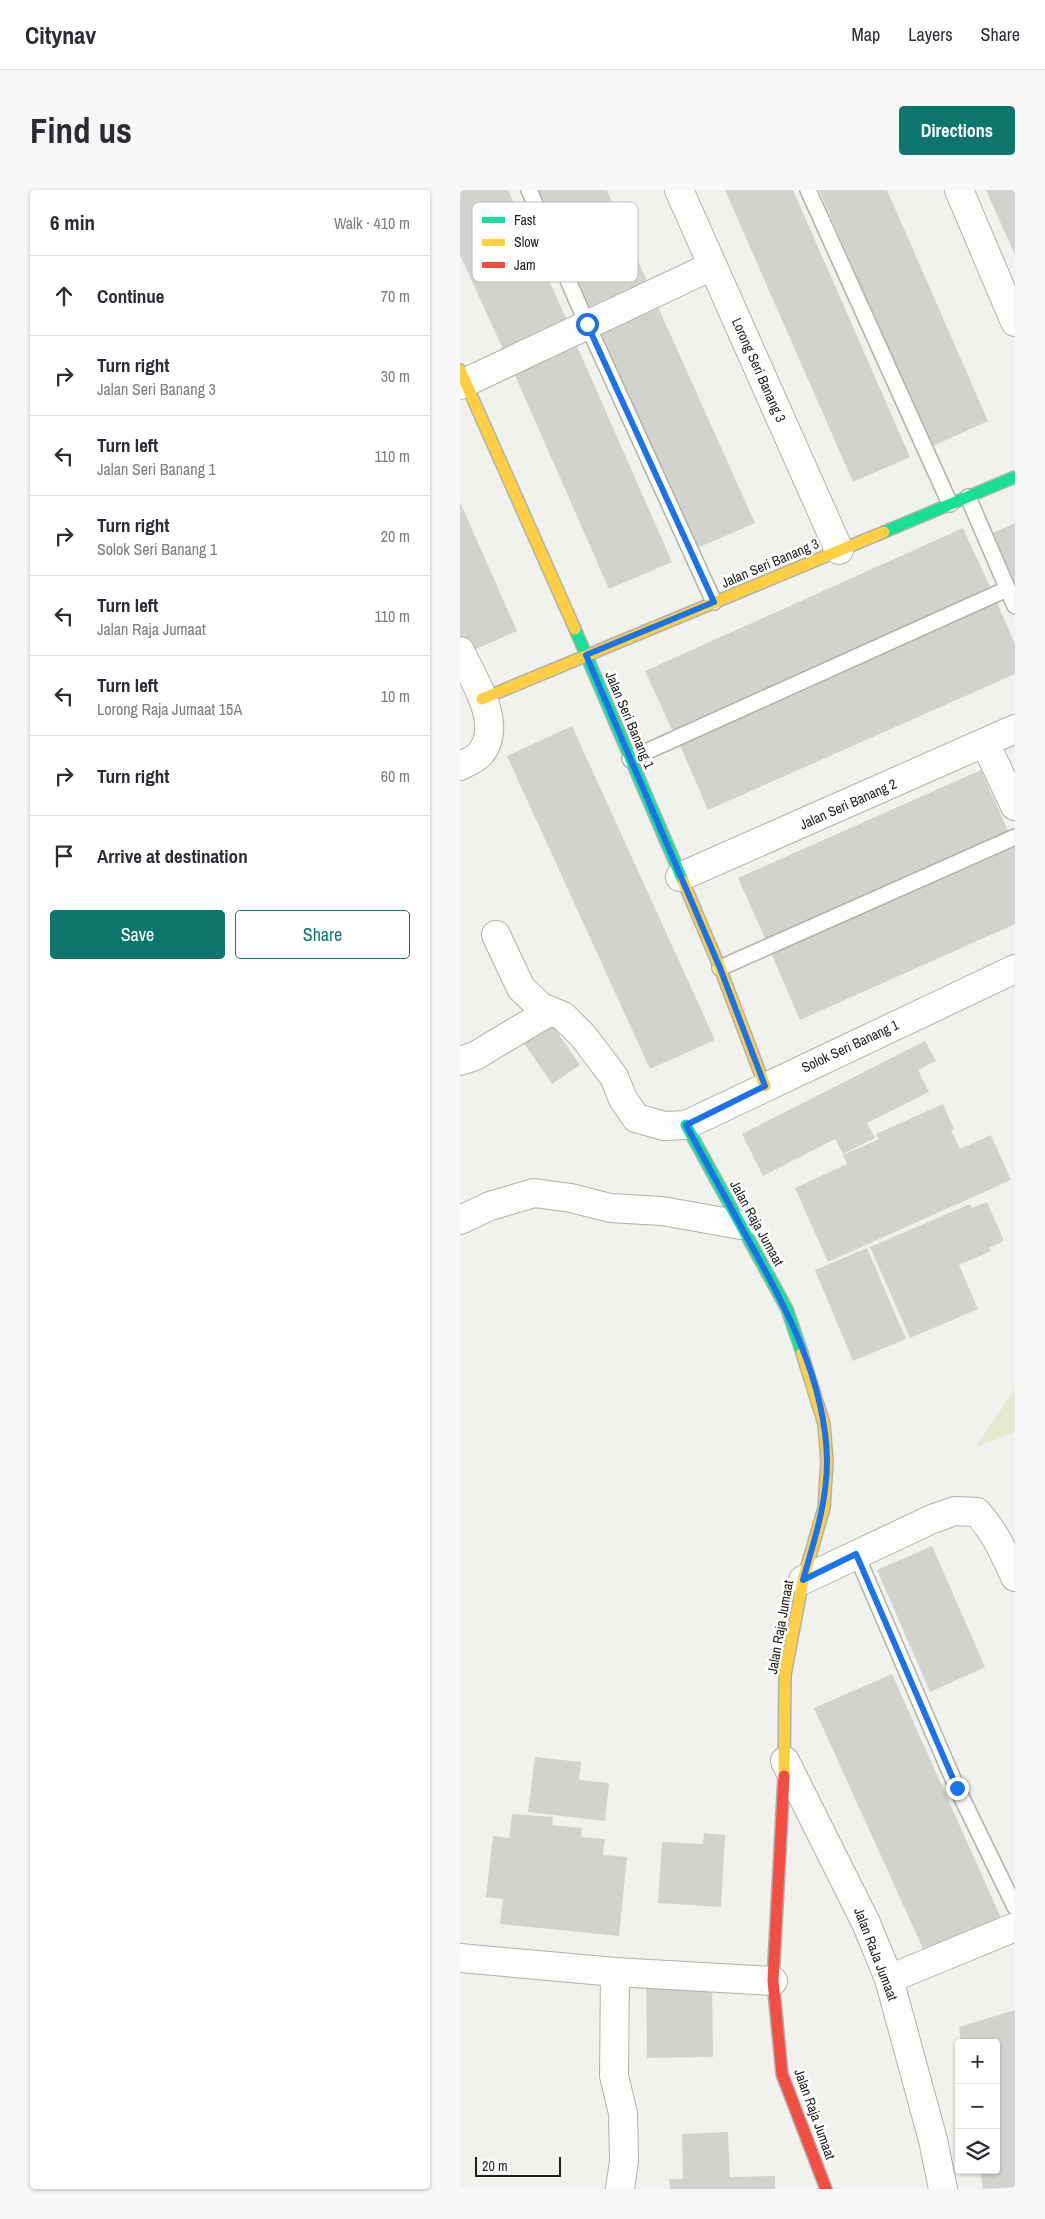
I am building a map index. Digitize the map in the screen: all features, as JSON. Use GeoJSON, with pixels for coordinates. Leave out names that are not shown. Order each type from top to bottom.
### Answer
{"type":"FeatureCollection","features":[{"type":"Feature","properties":{"kind":"street","name":"Lorong Seri Banang 3"},"geometry":{"type":"LineString","coordinates":[[678,190],[839,550]]}},
{"type":"Feature","properties":{"kind":"street"},"geometry":{"type":"LineString","coordinates":[[959,190],[1015,322]]}},
{"type":"Feature","properties":{"kind":"street"},"geometry":{"type":"LineString","coordinates":[[462,379],[712,266]]}},
{"type":"Feature","properties":{"kind":"street","name":"Jalan Seri Banang 1"},"geometry":{"type":"LineString","coordinates":[[462,379],[586,655],[720,968],[765,1086]]}},
{"type":"Feature","properties":{"kind":"street","name":"Jalan Seri Banang 3"},"geometry":{"type":"LineString","coordinates":[[482,699],[1015,477]]}},
{"type":"Feature","properties":{"kind":"street"},"geometry":{"type":"LineString","coordinates":[[460,651],[487,709],[490,738],[480,755],[460,766]]}},
{"type":"Feature","properties":{"kind":"street","name":"Jalan Seri Banang 2"},"geometry":{"type":"LineString","coordinates":[[680,877],[1015,729]]}},
{"type":"Feature","properties":{"kind":"street"},"geometry":{"type":"LineString","coordinates":[[985,743],[1015,806]]}},
{"type":"Feature","properties":{"kind":"street"},"geometry":{"type":"LineString","coordinates":[[496,935],[521,988],[541,1007],[563,1016],[584,1037],[614,1077],[623,1099],[636,1118],[664,1126],[686,1125]]}},
{"type":"Feature","properties":{"kind":"street","name":"Solok Seri Banang 1"},"geometry":{"type":"LineString","coordinates":[[686,1125],[1015,968]]}},
{"type":"Feature","properties":{"kind":"street"},"geometry":{"type":"LineString","coordinates":[[460,1061],[476,1056],[550,1011]]}},
{"type":"Feature","properties":{"kind":"street","name":"Jalan Raja Jumaat"},"geometry":{"type":"LineString","coordinates":[[686,1125],[787,1309],[812,1380],[824,1424],[827,1461],[824,1508],[803,1580],[785,1676],[785,1761],[773,1982],[782,2074],[826,2189]]}},
{"type":"Feature","properties":{"kind":"street"},"geometry":{"type":"LineString","coordinates":[[460,1220],[490,1206],[534,1194],[571,1198],[610,1208],[662,1211],[740,1225]]}},
{"type":"Feature","properties":{"kind":"street"},"geometry":{"type":"LineString","coordinates":[[803,1580],[940,1516],[956,1511],[977,1512],[998,1538],[1015,1577]]}},
{"type":"Feature","properties":{"kind":"street","name":"Jalan RaJa Jumaat"},"geometry":{"type":"LineString","coordinates":[[785,1761],[866,1923],[889,1979],[933,2140],[942,2189]]}},
{"type":"Feature","properties":{"kind":"street"},"geometry":{"type":"LineString","coordinates":[[889,1979],[1015,1928]]}},
{"type":"Feature","properties":{"kind":"street"},"geometry":{"type":"LineString","coordinates":[[460,1958],[619,1976],[662,1974],[773,1982]]}},
{"type":"Feature","properties":{"kind":"street"},"geometry":{"type":"LineString","coordinates":[[619,1976],[615,2016],[614,2076],[623,2113],[624,2161],[620,2189]]}},
{"type":"Feature","properties":{"kind":"lane"},"geometry":{"type":"LineString","coordinates":[[529,190],[534,202]]}},
{"type":"Feature","properties":{"kind":"lane"},"geometry":{"type":"LineString","coordinates":[[808,190],[950,504]]}},
{"type":"Feature","properties":{"kind":"lane"},"geometry":{"type":"LineString","coordinates":[[569,282],[714,602]]}},
{"type":"Feature","properties":{"kind":"lane"},"geometry":{"type":"LineString","coordinates":[[968,497],[1015,606]]}},
{"type":"Feature","properties":{"kind":"lane"},"geometry":{"type":"LineString","coordinates":[[630,759],[1007,589]]}},
{"type":"Feature","properties":{"kind":"lane"},"geometry":{"type":"LineString","coordinates":[[720,968],[1015,837]]}},
{"type":"Feature","properties":{"kind":"lane"},"geometry":{"type":"LineString","coordinates":[[856,1554],[957,1788],[1015,1907]]}},
{"type":"Feature","properties":{"kind":"green space"},"geometry":{"type":"Polygon","coordinates":[[[1015,1389],[1015,1432],[975,1448],[1015,1389]]]}},
{"type":"Feature","properties":{"kind":"building"},"geometry":{"type":"Polygon","coordinates":[[[460,190],[508,190],[513,202],[472,202],[472,281],[460,255],[460,190]]]}},
{"type":"Feature","properties":{"kind":"building"},"geometry":{"type":"Polygon","coordinates":[[[533,190],[607,190],[612,202],[538,202],[533,190]]]}},
{"type":"Feature","properties":{"kind":"building"},"geometry":{"type":"Polygon","coordinates":[[[725,190],[793,190],[910,457],[853,482],[725,190]]]}},
{"type":"Feature","properties":{"kind":"building"},"geometry":{"type":"Polygon","coordinates":[[[819,190],[887,190],[988,421],[931,447],[819,190]]]}},
{"type":"Feature","properties":{"kind":"building"},"geometry":{"type":"Polygon","coordinates":[[[986,190],[1015,190],[1015,255],[997,215],[986,190]]]}},
{"type":"Feature","properties":{"kind":"building"},"geometry":{"type":"Polygon","coordinates":[[[638,261],[647,281],[585,309],[573,282],[638,282],[638,261]]]}},
{"type":"Feature","properties":{"kind":"building"},"geometry":{"type":"Polygon","coordinates":[[[472,282],[550,282],[567,320],[503,349],[472,282]]]}},
{"type":"Feature","properties":{"kind":"building"},"geometry":{"type":"Polygon","coordinates":[[[658,307],[755,523],[693,550],[596,334],[658,307]]]}},
{"type":"Feature","properties":{"kind":"building"},"geometry":{"type":"Polygon","coordinates":[[[577,346],[672,562],[609,589],[514,373],[577,346]]]}},
{"type":"Feature","properties":{"kind":"building"},"geometry":{"type":"Polygon","coordinates":[[[460,502],[517,631],[465,654],[460,643],[460,502]]]}},
{"type":"Feature","properties":{"kind":"building"},"geometry":{"type":"Polygon","coordinates":[[[1015,523],[1015,583],[993,533],[1015,523]]]}},
{"type":"Feature","properties":{"kind":"building"},"geometry":{"type":"Polygon","coordinates":[[[963,528],[992,591],[674,734],[645,671],[963,528]]]}},
{"type":"Feature","properties":{"kind":"building"},"geometry":{"type":"Polygon","coordinates":[[[997,603],[1015,644],[1015,674],[708,810],[679,743],[997,603]]]}},
{"type":"Feature","properties":{"kind":"building"},"geometry":{"type":"Polygon","coordinates":[[[572,726],[715,1040],[650,1069],[507,756],[572,726]]]}},
{"type":"Feature","properties":{"kind":"building"},"geometry":{"type":"Polygon","coordinates":[[[981,770],[1010,835],[767,943],[738,878],[981,770]]]}},
{"type":"Feature","properties":{"kind":"building"},"geometry":{"type":"Polygon","coordinates":[[[1015,843],[1015,924],[800,1020],[771,953],[1015,843]]]}},
{"type":"Feature","properties":{"kind":"building"},"geometry":{"type":"Polygon","coordinates":[[[545,1014],[580,1065],[552,1084],[517,1033],[545,1014]]]}},
{"type":"Feature","properties":{"kind":"building"},"geometry":{"type":"Polygon","coordinates":[[[925,1041],[936,1061],[918,1070],[929,1092],[867,1123],[875,1138],[843,1154],[835,1139],[763,1176],[742,1134],[925,1041]]]}},
{"type":"Feature","properties":{"kind":"building"},"geometry":{"type":"Polygon","coordinates":[[[943,1104],[954,1129],[951,1130],[960,1149],[991,1135],[1011,1180],[828,1262],[795,1188],[847,1164],[843,1155],[879,1139],[876,1134],[943,1104]]]}},
{"type":"Feature","properties":{"kind":"building"},"geometry":{"type":"Polygon","coordinates":[[[987,1202],[1004,1241],[989,1248],[991,1251],[959,1265],[978,1309],[910,1338],[870,1247],[970,1204],[972,1208],[987,1202]]]}},
{"type":"Feature","properties":{"kind":"building"},"geometry":{"type":"Polygon","coordinates":[[[867,1248],[906,1339],[853,1361],[815,1270],[867,1248]]]}},
{"type":"Feature","properties":{"kind":"building"},"geometry":{"type":"Polygon","coordinates":[[[932,1546],[985,1667],[930,1692],[877,1570],[932,1546]]]}},
{"type":"Feature","properties":{"kind":"building"},"geometry":{"type":"Polygon","coordinates":[[[892,1674],[1001,1918],[925,1953],[814,1708],[892,1674]]]}},
{"type":"Feature","properties":{"kind":"building"},"geometry":{"type":"Polygon","coordinates":[[[535,1757],[581,1762],[579,1780],[609,1783],[605,1821],[528,1812],[535,1757]]]}},
{"type":"Feature","properties":{"kind":"building"},"geometry":{"type":"Polygon","coordinates":[[[512,1814],[553,1817],[552,1825],[582,1828],[581,1837],[605,1839],[603,1855],[627,1857],[619,1936],[500,1924],[503,1899],[486,1897],[493,1836],[509,1838],[512,1814]]]}},
{"type":"Feature","properties":{"kind":"building"},"geometry":{"type":"Polygon","coordinates":[[[704,1833],[725,1835],[721,1907],[658,1903],[662,1842],[703,1844],[704,1833]]]}},
{"type":"Feature","properties":{"kind":"building"},"geometry":{"type":"Polygon","coordinates":[[[712,1973],[713,2057],[647,2058],[646,1974],[712,1973]]]}},
{"type":"Feature","properties":{"kind":"building"},"geometry":{"type":"Polygon","coordinates":[[[1015,2010],[1015,2187],[983,2189],[981,2174],[1000,2174],[1000,2039],[960,2039],[959,2027],[1015,2010]]]}},
{"type":"Feature","properties":{"kind":"building"},"geometry":{"type":"Polygon","coordinates":[[[728,2132],[730,2177],[775,2176],[775,2189],[670,2189],[669,2179],[683,2179],[682,2134],[728,2132]]]}},
{"type":"Feature","properties":{"kind":"traffic: fast"},"geometry":{"type":"LineString","coordinates":[[884,532],[1015,477]]}},
{"type":"Feature","properties":{"kind":"traffic: fast"},"geometry":{"type":"LineString","coordinates":[[575,629],[683,881]]}},
{"type":"Feature","properties":{"kind":"traffic: fast"},"geometry":{"type":"LineString","coordinates":[[686,1125],[787,1309],[802,1353]]}},
{"type":"Feature","properties":{"kind":"traffic: slow"},"geometry":{"type":"LineString","coordinates":[[460,370],[575,629]]}},
{"type":"Feature","properties":{"kind":"traffic: slow"},"geometry":{"type":"LineString","coordinates":[[482,699],[884,532]]}},
{"type":"Feature","properties":{"kind":"traffic: slow"},"geometry":{"type":"LineString","coordinates":[[683,881],[720,968],[765,1086]]}},
{"type":"Feature","properties":{"kind":"traffic: slow"},"geometry":{"type":"LineString","coordinates":[[784,1776],[785,1675],[803,1580],[824,1508],[827,1461],[824,1424],[802,1353]]}},
{"type":"Feature","properties":{"kind":"traffic: jam"},"geometry":{"type":"LineString","coordinates":[[784,1776],[773,1981],[782,2074],[826,2189]]}},
{"type":"Feature","properties":{"kind":"route"},"geometry":{"type":"LineString","coordinates":[[587,324],[714,602],[586,655],[720,968],[765,1086],[686,1125],[787,1309],[812,1380],[824,1424],[827,1461],[824,1508],[803,1580],[856,1554],[957,1788]]}}]}
